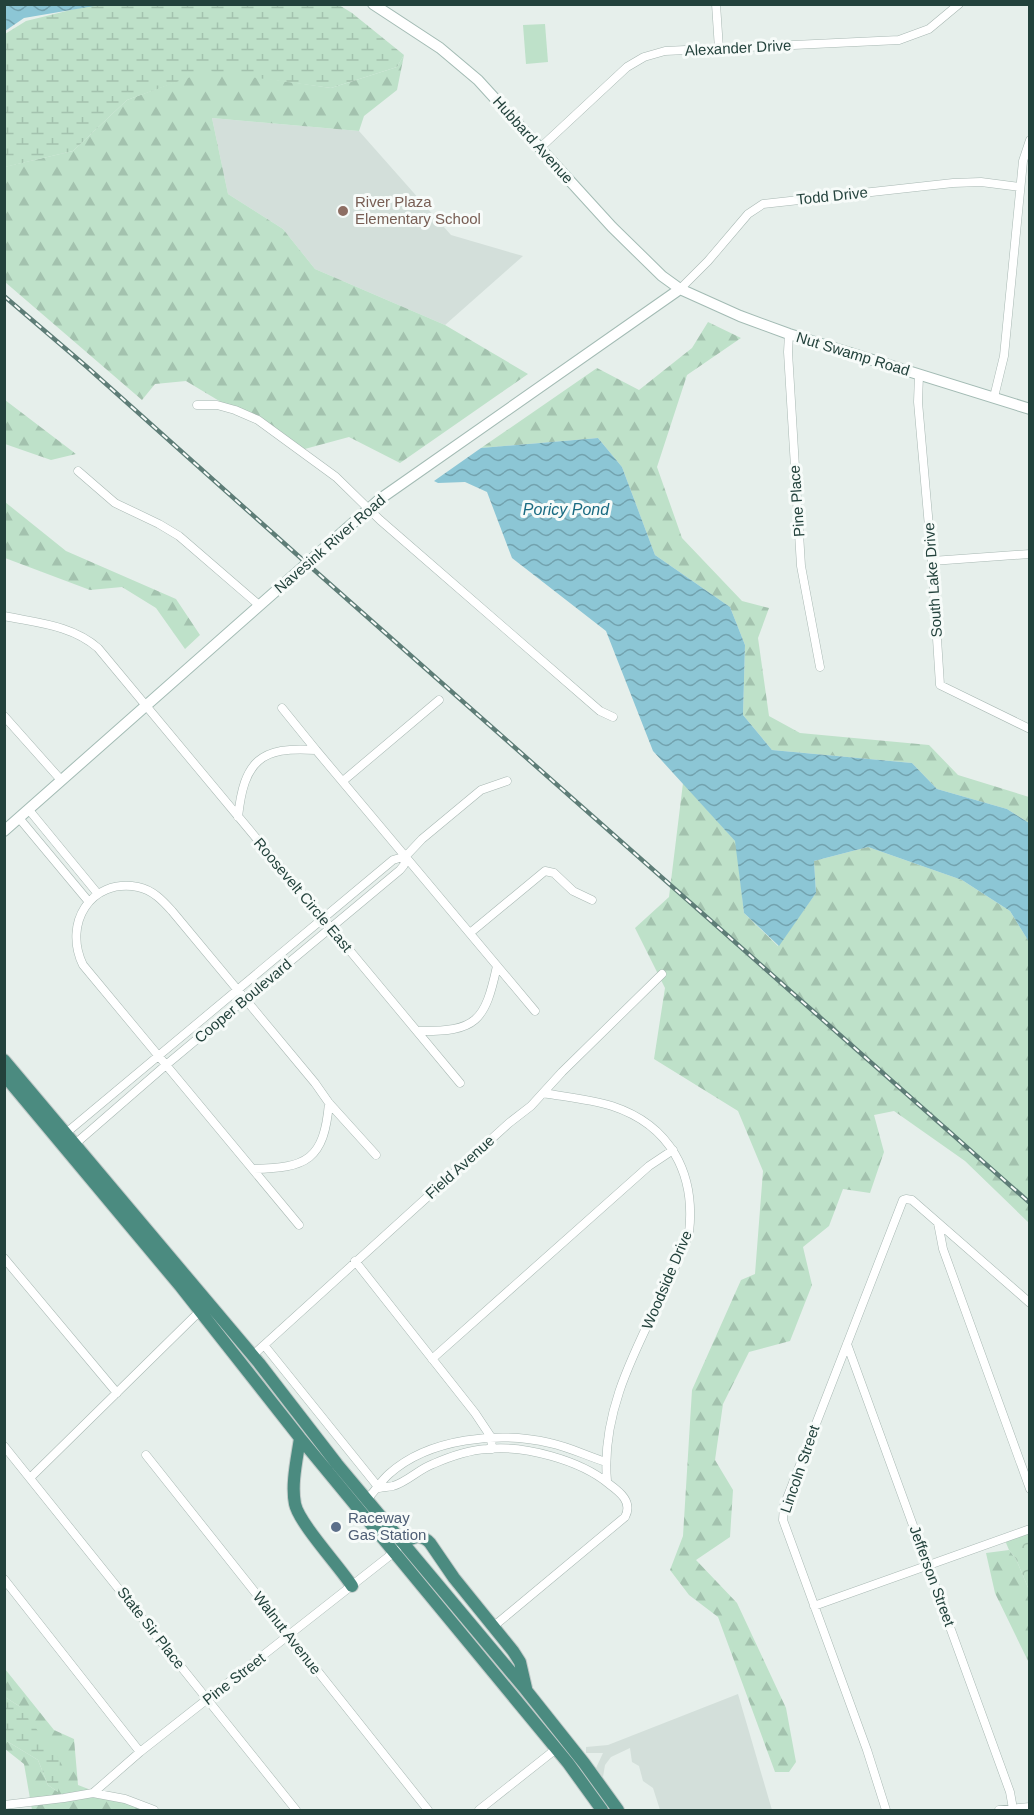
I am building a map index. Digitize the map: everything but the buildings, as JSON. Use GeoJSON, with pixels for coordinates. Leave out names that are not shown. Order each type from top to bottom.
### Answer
{"type":"FeatureCollection","features":[{"type":"Feature","properties":{"kind":"highway"},"geometry":{"type":"LineString","coordinates":[[4,1060],[252,1356],[337,1464],[368,1498],[526,1690],[618,1810]]}},
{"type":"Feature","properties":{"kind":"highway"},"geometry":{"type":"LineString","coordinates":[[8,1084],[200,1311],[300,1438],[556,1749],[602,1810]]}},
{"type":"Feature","properties":{"kind":"highway"},"geometry":{"type":"LineString","coordinates":[[300,1438],[294,1491],[295,1505],[303,1521],[352,1586]]}},
{"type":"Feature","properties":{"kind":"highway"},"geometry":{"type":"LineString","coordinates":[[403,1543],[412,1538],[426,1538],[454,1578],[520,1662],[526,1690]]}},
{"type":"Feature","properties":{"kind":"main road","name":"Hubbard Avenue"},"geometry":{"type":"LineString","coordinates":[[373,4],[440,48],[478,80],[630,245],[662,276],[680,289]]}},
{"type":"Feature","properties":{"kind":"main road","name":"Nut Swamp Road"},"geometry":{"type":"LineString","coordinates":[[680,289],[740,316],[789,334],[1029,409]]}},
{"type":"Feature","properties":{"kind":"main road","name":"Navesink River Road"},"geometry":{"type":"LineString","coordinates":[[4,831],[369,508],[680,289]]}},
{"type":"Feature","properties":{"kind":"street"},"geometry":{"type":"LineString","coordinates":[[716,4],[719,49]]}},
{"type":"Feature","properties":{"kind":"street","name":"Alexander Drive"},"geometry":{"type":"LineString","coordinates":[[540,147],[610,81],[644,57],[665,51],[899,40],[929,29],[959,4]]}},
{"type":"Feature","properties":{"kind":"street"},"geometry":{"type":"LineString","coordinates":[[994,397],[1004,356],[1023,161],[1029,140]]}},
{"type":"Feature","properties":{"kind":"street","name":"Todd Drive"},"geometry":{"type":"LineString","coordinates":[[680,289],[708,261],[748,214],[763,204],[954,183],[981,182],[1020,187]]}},
{"type":"Feature","properties":{"kind":"street","name":"Pine Place"},"geometry":{"type":"LineString","coordinates":[[789,334],[788,352],[801,566],[820,667]]}},
{"type":"Feature","properties":{"kind":"street","name":"South Lake Drive"},"geometry":{"type":"LineString","coordinates":[[919,375],[918,402],[940,685],[1029,729]]}},
{"type":"Feature","properties":{"kind":"street"},"geometry":{"type":"LineString","coordinates":[[197,405],[217,405],[258,420],[336,477],[600,711],[613,717]]}},
{"type":"Feature","properties":{"kind":"street"},"geometry":{"type":"LineString","coordinates":[[78,471],[115,503],[179,536],[259,605]]}},
{"type":"Feature","properties":{"kind":"street"},"geometry":{"type":"LineString","coordinates":[[932,561],[1029,554]]}},
{"type":"Feature","properties":{"kind":"street","name":"Roosevelt Circle East"},"geometry":{"type":"LineString","coordinates":[[4,616],[57,627],[79,634],[89,641],[146,706],[460,1083]]}},
{"type":"Feature","properties":{"kind":"street"},"geometry":{"type":"LineString","coordinates":[[343,781],[440,700]]}},
{"type":"Feature","properties":{"kind":"street"},"geometry":{"type":"LineString","coordinates":[[282,708],[535,1011]]}},
{"type":"Feature","properties":{"kind":"street"},"geometry":{"type":"LineString","coordinates":[[4,716],[62,780]]}},
{"type":"Feature","properties":{"kind":"street"},"geometry":{"type":"LineString","coordinates":[[238,817],[243,782],[257,762],[280,750],[293,748],[316,750]]}},
{"type":"Feature","properties":{"kind":"street","name":"Cooper Boulevard"},"geometry":{"type":"LineString","coordinates":[[75,1144],[166,1065],[403,868],[406,856],[422,839],[481,790],[507,781]]}},
{"type":"Feature","properties":{"kind":"street"},"geometry":{"type":"LineString","coordinates":[[28,810],[98,894]]}},
{"type":"Feature","properties":{"kind":"street"},"geometry":{"type":"LineString","coordinates":[[20,818],[89,902]]}},
{"type":"Feature","properties":{"kind":"street","name":"Cooper Boulevard"},"geometry":{"type":"LineString","coordinates":[[66,1133],[393,860],[406,856]]}},
{"type":"Feature","properties":{"kind":"street"},"geometry":{"type":"LineString","coordinates":[[470,933],[545,871],[554,873],[573,891],[592,900]]}},
{"type":"Feature","properties":{"kind":"street"},"geometry":{"type":"LineString","coordinates":[[299,1225],[94,979],[79,957],[75,939],[76,929],[82,912],[89,902],[98,894],[121,886],[139,887],[158,896],[238,989],[329,1102],[376,1155]]}},
{"type":"Feature","properties":{"kind":"street"},"geometry":{"type":"LineString","coordinates":[[418,1031],[456,1029],[474,1020],[488,1003],[497,966]]}},
{"type":"Feature","properties":{"kind":"street","name":"Field Avenue"},"geometry":{"type":"LineString","coordinates":[[252,1356],[543,1093],[662,974]]}},
{"type":"Feature","properties":{"kind":"street","name":"Woodside Drive"},"geometry":{"type":"LineString","coordinates":[[543,1093],[588,1100],[628,1112],[653,1128],[673,1149],[689,1189],[691,1212],[689,1233],[618,1396],[607,1438],[607,1481]]}},
{"type":"Feature","properties":{"kind":"street"},"geometry":{"type":"LineString","coordinates":[[253,1168],[290,1167],[310,1156],[325,1135],[329,1102]]}},
{"type":"Feature","properties":{"kind":"street"},"geometry":{"type":"LineString","coordinates":[[432,1359],[649,1166],[673,1149]]}},
{"type":"Feature","properties":{"kind":"street","name":"Lincoln Street"},"geometry":{"type":"LineString","coordinates":[[886,1810],[782,1513],[900,1206],[906,1199],[912,1200],[938,1223]]}},
{"type":"Feature","properties":{"kind":"street"},"geometry":{"type":"LineString","coordinates":[[938,1223],[1029,1303]]}},
{"type":"Feature","properties":{"kind":"street"},"geometry":{"type":"LineString","coordinates":[[938,1223],[943,1248],[1029,1489]]}},
{"type":"Feature","properties":{"kind":"street"},"geometry":{"type":"LineString","coordinates":[[4,1258],[117,1393]]}},
{"type":"Feature","properties":{"kind":"street"},"geometry":{"type":"LineString","coordinates":[[355,1261],[476,1413],[491,1437],[492,1449]]}},
{"type":"Feature","properties":{"kind":"street"},"geometry":{"type":"LineString","coordinates":[[31,1477],[200,1311]]}},
{"type":"Feature","properties":{"kind":"street","name":"Jefferson Street"},"geometry":{"type":"LineString","coordinates":[[847,1344],[1010,1792],[1013,1809]]}},
{"type":"Feature","properties":{"kind":"street"},"geometry":{"type":"LineString","coordinates":[[264,1345],[379,1488]]}},
{"type":"Feature","properties":{"kind":"street"},"geometry":{"type":"LineString","coordinates":[[368,1498],[379,1488],[387,1475],[422,1454],[457,1442],[491,1437],[529,1439],[550,1443],[606,1462]]}},
{"type":"Feature","properties":{"kind":"street","name":"State Sir Place"},"geometry":{"type":"LineString","coordinates":[[4,1446],[296,1810]]}},
{"type":"Feature","properties":{"kind":"street"},"geometry":{"type":"LineString","coordinates":[[379,1488],[394,1486],[450,1457],[492,1449],[535,1452],[560,1459],[585,1468],[620,1492],[627,1503],[625,1517],[494,1626]]}},
{"type":"Feature","properties":{"kind":"street","name":"Walnut Avenue"},"geometry":{"type":"LineString","coordinates":[[146,1455],[428,1810]]}},
{"type":"Feature","properties":{"kind":"street"},"geometry":{"type":"LineString","coordinates":[[814,1606],[1029,1529]]}},
{"type":"Feature","properties":{"kind":"street","name":"Pine Street"},"geometry":{"type":"LineString","coordinates":[[93,1793],[140,1752],[394,1553],[403,1543]]}},
{"type":"Feature","properties":{"kind":"street"},"geometry":{"type":"LineString","coordinates":[[4,1579],[140,1752]]}},
{"type":"Feature","properties":{"kind":"street"},"geometry":{"type":"LineString","coordinates":[[480,1810],[556,1749]]}},
{"type":"Feature","properties":{"kind":"street"},"geometry":{"type":"LineString","coordinates":[[4,1805],[93,1793],[125,1799],[154,1810]]}},
{"type":"Feature","properties":{"kind":"street"},"geometry":{"type":"LineString","coordinates":[[999,1810],[1029,1807]]}},
{"type":"Feature","properties":{"kind":"shaded area","name":"River Plaza Elementary School"},"geometry":{"type":"Polygon","coordinates":[[[212,118],[359,131],[451,235],[523,256],[445,325],[315,269],[283,229],[228,194],[212,118]]]}},
{"type":"Feature","properties":{"kind":"shaded area"},"geometry":{"type":"Polygon","coordinates":[[[738,1694],[772,1810],[660,1810],[653,1788],[643,1781],[639,1766],[632,1762],[630,1748],[611,1757],[605,1765],[603,1777],[596,1768],[603,1753],[586,1753],[586,1747],[608,1745],[738,1694]]]}},
{"type":"Feature","properties":{"kind":"green space"},"geometry":{"type":"Polygon","coordinates":[[[95,4],[339,5],[404,55],[397,67],[331,88],[207,71],[127,100],[73,151],[5,167],[5,34],[26,21],[95,4]]]}},
{"type":"Feature","properties":{"kind":"green space"},"geometry":{"type":"Polygon","coordinates":[[[545,24],[548,62],[526,64],[523,25],[545,24]]]}},
{"type":"Feature","properties":{"kind":"green space"},"geometry":{"type":"Polygon","coordinates":[[[404,55],[397,90],[364,116],[359,131],[212,118],[228,194],[283,229],[315,269],[445,325],[528,374],[400,463],[349,437],[301,450],[186,381],[155,384],[142,400],[5,282],[4,167],[73,151],[127,100],[207,70],[331,88],[397,67],[404,55]]]}},
{"type":"Feature","properties":{"kind":"green space"},"geometry":{"type":"Polygon","coordinates":[[[708,322],[741,338],[687,375],[657,467],[682,538],[742,601],[769,608],[758,638],[769,716],[800,733],[929,745],[958,775],[1029,797],[1029,823],[1007,809],[937,789],[912,763],[772,750],[743,715],[745,645],[730,607],[655,555],[622,467],[598,438],[481,448],[597,368],[639,390],[692,348],[708,322]]]}},
{"type":"Feature","properties":{"kind":"green space"},"geometry":{"type":"Polygon","coordinates":[[[4,400],[76,454],[51,460],[5,444],[4,400]]]}},
{"type":"Feature","properties":{"kind":"green space"},"geometry":{"type":"Polygon","coordinates":[[[5,502],[66,551],[176,599],[200,635],[185,649],[156,608],[122,587],[90,590],[5,558],[5,502]]]}},
{"type":"Feature","properties":{"kind":"green space"},"geometry":{"type":"Polygon","coordinates":[[[683,783],[736,842],[744,913],[778,946],[816,893],[814,861],[868,847],[962,880],[1010,911],[1029,942],[1029,1223],[965,1161],[894,1111],[874,1115],[884,1152],[870,1193],[843,1189],[829,1226],[803,1247],[812,1285],[790,1341],[749,1352],[723,1404],[715,1460],[733,1490],[730,1537],[696,1560],[737,1603],[786,1708],[796,1762],[789,1772],[775,1772],[718,1617],[689,1595],[670,1570],[683,1536],[692,1390],[741,1280],[755,1274],[763,1171],[738,1111],[654,1059],[665,988],[635,928],[669,897],[683,783]]]}},
{"type":"Feature","properties":{"kind":"green space"},"geometry":{"type":"Polygon","coordinates":[[[1029,1529],[1029,1590],[1004,1538],[1029,1529]]]}},
{"type":"Feature","properties":{"kind":"green space"},"geometry":{"type":"Polygon","coordinates":[[[1009,1550],[1016,1559],[1029,1590],[1029,1663],[995,1593],[986,1553],[1009,1550]]]}},
{"type":"Feature","properties":{"kind":"green space"},"geometry":{"type":"Polygon","coordinates":[[[5,1669],[54,1730],[74,1739],[78,1785],[143,1810],[32,1810],[24,1764],[5,1749],[5,1740],[38,1760],[48,1785],[58,1792],[19,1706],[5,1697],[5,1669]]]}},
{"type":"Feature","properties":{"kind":"green space"},"geometry":{"type":"Polygon","coordinates":[[[5,1697],[19,1706],[60,1760],[58,1792],[48,1785],[38,1760],[5,1740],[5,1697]]]}},
{"type":"Feature","properties":{"kind":"water"},"geometry":{"type":"Polygon","coordinates":[[[5,4],[100,5],[24,18],[5,31],[5,4]]]}},
{"type":"Feature","properties":{"kind":"water","name":"Poricy Pond"},"geometry":{"type":"Polygon","coordinates":[[[598,438],[622,467],[655,555],[730,607],[745,645],[743,715],[772,750],[912,763],[937,789],[1007,809],[1029,823],[1029,942],[1010,911],[962,880],[868,847],[814,861],[816,893],[779,946],[744,913],[735,841],[653,751],[606,631],[512,558],[487,492],[465,482],[438,483],[434,481],[481,448],[598,438]]]}},
{"type":"Feature","properties":{"kind":"railway"},"geometry":{"type":"LineString","coordinates":[[4,296],[1030,1203]]}},
{"type":"Feature","properties":{"kind":"place","name":"River Plaza Elementary School"},"geometry":{"type":"Point","coordinates":[343,211]}},
{"type":"Feature","properties":{"kind":"place","name":"Raceway Gas Station"},"geometry":{"type":"Point","coordinates":[336,1527]}}]}
